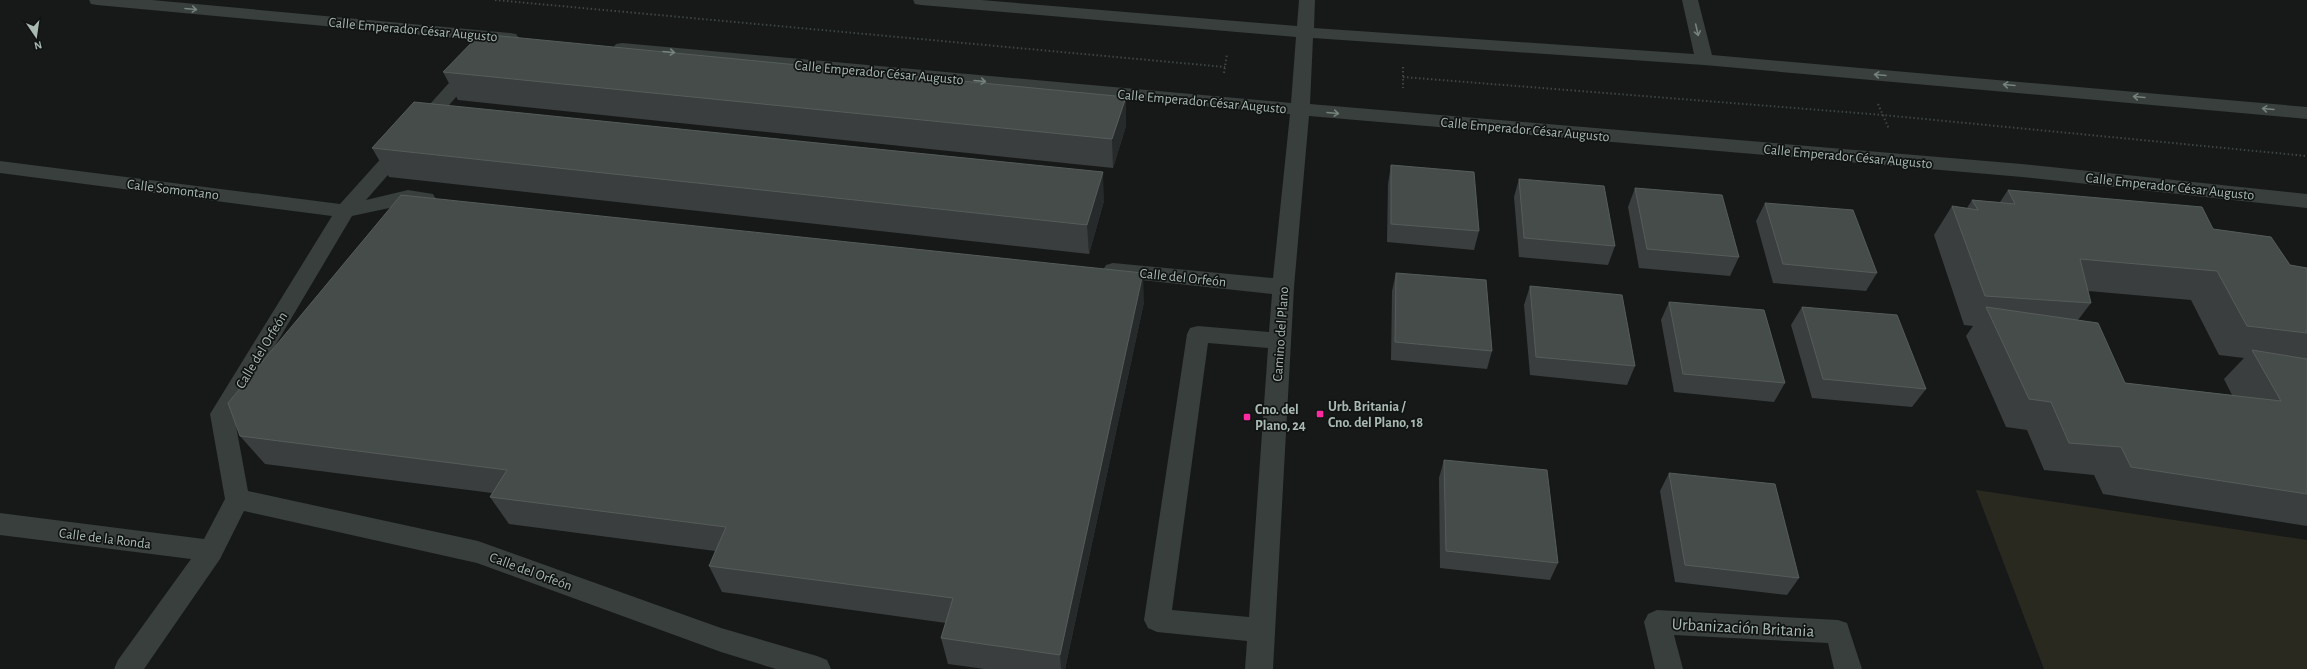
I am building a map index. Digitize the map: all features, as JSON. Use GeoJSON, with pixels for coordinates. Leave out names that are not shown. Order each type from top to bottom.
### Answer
{"type":"FeatureCollection","features":[{"type":"Feature","properties":{"kind":"street","name":"Calle Emperador César Augusto"},"geometry":{"type":"LineString","coordinates":[[97,0],[524,39]]}},
{"type":"Feature","properties":{"kind":"street"},"geometry":{"type":"LineString","coordinates":[[921,0],[1303,32],[1704,60],[1864,73],[2307,113]]}},
{"type":"Feature","properties":{"kind":"street","name":"Camino del Plano"},"geometry":{"type":"LineString","coordinates":[[1259,669],[1283,288],[1300,110],[1303,32],[1307,0]]}},
{"type":"Feature","properties":{"kind":"street"},"geometry":{"type":"LineString","coordinates":[[1690,0],[1704,60]]}},
{"type":"Feature","properties":{"kind":"street","name":"Calle del Orfeón"},"geometry":{"type":"LineString","coordinates":[[500,37],[345,211],[222,414],[237,499],[478,552],[721,640],[817,669]]}},
{"type":"Feature","properties":{"kind":"street","name":"Calle Emperador César Augusto"},"geometry":{"type":"LineString","coordinates":[[602,46],[1218,103],[1903,160],[2235,192],[2307,201]]}},
{"type":"Feature","properties":{"kind":"street","name":"Calle Somontano"},"geometry":{"type":"LineString","coordinates":[[0,167],[345,211]]}},
{"type":"Feature","properties":{"kind":"street"},"geometry":{"type":"LineString","coordinates":[[345,211],[408,197],[447,201]]}},
{"type":"Feature","properties":{"kind":"street","name":"Calle del Orfeón"},"geometry":{"type":"LineString","coordinates":[[1096,268],[1283,288]]}},
{"type":"Feature","properties":{"kind":"street"},"geometry":{"type":"LineString","coordinates":[[1262,630],[1157,620],[1198,334],[1280,341]]}},
{"type":"Feature","properties":{"kind":"street"},"geometry":{"type":"LineString","coordinates":[[128,669],[211,551],[237,499]]}},
{"type":"Feature","properties":{"kind":"street","name":"Calle de la Ronda"},"geometry":{"type":"LineString","coordinates":[[0,524],[211,551]]}},
{"type":"Feature","properties":{"kind":"street","name":"Urbanización Britania"},"geometry":{"type":"LineString","coordinates":[[1669,669],[1657,622],[1838,632],[1848,669]]}},
{"type":"Feature","properties":{"kind":"path"},"geometry":{"type":"LineString","coordinates":[[495,0],[1225,68]]}},
{"type":"Feature","properties":{"kind":"path"},"geometry":{"type":"LineString","coordinates":[[536,4],[539,0]]}},
{"type":"Feature","properties":{"kind":"path"},"geometry":{"type":"LineString","coordinates":[[1218,103],[1232,26]]}},
{"type":"Feature","properties":{"kind":"path"},"geometry":{"type":"LineString","coordinates":[[1403,39],[1403,118]]}},
{"type":"Feature","properties":{"kind":"path"},"geometry":{"type":"LineString","coordinates":[[1864,73],[1903,160]]}},
{"type":"Feature","properties":{"kind":"path"},"geometry":{"type":"LineString","coordinates":[[1403,77],[1883,115],[2307,156]]}},
{"type":"Feature","properties":{"kind":"shaded area"},"geometry":{"type":"Polygon","coordinates":[[[1976,490],[2307,540],[2307,669],[2044,669],[1976,490]]]}},
{"type":"Feature","properties":{"kind":"building"},"geometry":{"type":"Polygon","coordinates":[[[480,34],[1126,97],[1112,139],[443,72],[480,34]]]}},
{"type":"Feature","properties":{"kind":"building"},"geometry":{"type":"Polygon","coordinates":[[[414,102],[1103,172],[1087,225],[372,148],[414,102]]]}},
{"type":"Feature","properties":{"kind":"building"},"geometry":{"type":"Polygon","coordinates":[[[1391,165],[1474,172],[1479,231],[1391,224],[1391,165]]]}},
{"type":"Feature","properties":{"kind":"building"},"geometry":{"type":"Polygon","coordinates":[[[1519,179],[1604,186],[1615,246],[1524,238],[1519,179]]]}},
{"type":"Feature","properties":{"kind":"building"},"geometry":{"type":"Polygon","coordinates":[[[1635,188],[1722,195],[1739,257],[1647,249],[1635,188]]]}},
{"type":"Feature","properties":{"kind":"building"},"geometry":{"type":"Polygon","coordinates":[[[2008,190],[2202,207],[2213,229],[2271,237],[2290,265],[2307,268],[2307,333],[2247,326],[2217,271],[2080,259],[2091,303],[1985,296],[1952,206],[1978,210],[1972,200],[2015,204],[2008,190]]]}},
{"type":"Feature","properties":{"kind":"building"},"geometry":{"type":"Polygon","coordinates":[[[401,195],[1143,273],[1060,655],[941,638],[953,598],[709,566],[726,527],[490,497],[507,470],[240,436],[228,403],[401,195]]]}},
{"type":"Feature","properties":{"kind":"building"},"geometry":{"type":"Polygon","coordinates":[[[1765,203],[1853,210],[1877,273],[1783,264],[1765,203]]]}},
{"type":"Feature","properties":{"kind":"building"},"geometry":{"type":"Polygon","coordinates":[[[1396,273],[1486,280],[1492,351],[1395,342],[1396,273]]]}},
{"type":"Feature","properties":{"kind":"building"},"geometry":{"type":"Polygon","coordinates":[[[1530,286],[1622,295],[1635,366],[1536,357],[1530,286]]]}},
{"type":"Feature","properties":{"kind":"building"},"geometry":{"type":"Polygon","coordinates":[[[1669,302],[1764,310],[1785,383],[1683,374],[1669,302]]]}},
{"type":"Feature","properties":{"kind":"building"},"geometry":{"type":"Polygon","coordinates":[[[1802,307],[1897,315],[1926,389],[1823,379],[1802,307]]]}},
{"type":"Feature","properties":{"kind":"building"},"geometry":{"type":"Polygon","coordinates":[[[1986,307],[2098,323],[2125,383],[2281,401],[2252,350],[2307,359],[2307,494],[2131,467],[2121,447],[2069,443],[2051,402],[2029,399],[1986,307]]]}},
{"type":"Feature","properties":{"kind":"building"},"geometry":{"type":"Polygon","coordinates":[[[1444,460],[1547,470],[1558,563],[1446,551],[1444,460]]]}},
{"type":"Feature","properties":{"kind":"building"},"geometry":{"type":"Polygon","coordinates":[[[1669,473],[1775,484],[1799,578],[1685,565],[1669,473]]]}},
{"type":"Feature","properties":{"kind":"place","name":"Urb. Britania / Cno. del Plano, 18"},"geometry":{"type":"Point","coordinates":[1320,414]}},
{"type":"Feature","properties":{"kind":"place","name":"Cno. del Plano, 24"},"geometry":{"type":"Point","coordinates":[1247,417]}}]}
